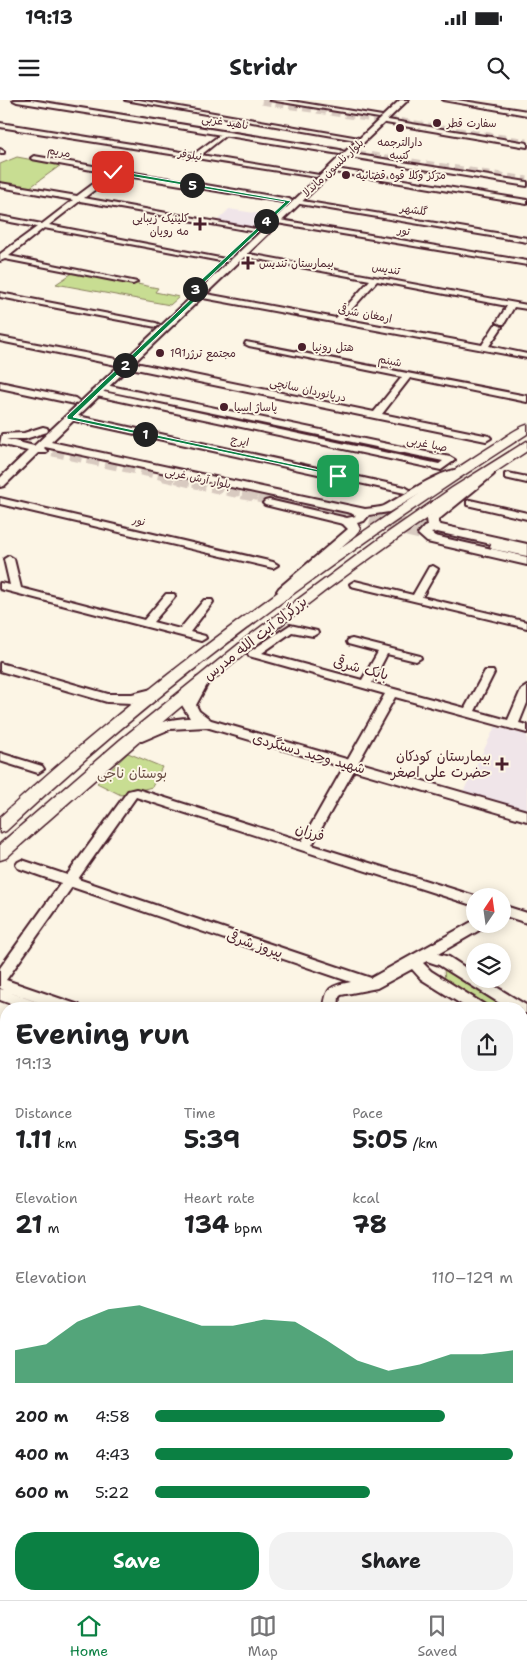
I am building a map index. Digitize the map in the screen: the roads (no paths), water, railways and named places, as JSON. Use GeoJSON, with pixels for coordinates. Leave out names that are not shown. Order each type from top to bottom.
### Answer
{"type":"FeatureCollection","features":[{"type":"Feature","properties":{"kind":"highway","name":"بزرگراه آیت الله مدرس"},"geometry":{"type":"LineString","coordinates":[[0,827],[156,692],[266,606],[463,470],[527,429]]}},
{"type":"Feature","properties":{"kind":"highway"},"geometry":{"type":"LineString","coordinates":[[450,460],[460,461],[468,459],[497,443],[513,438]]}},
{"type":"Feature","properties":{"kind":"highway","name":"بزرگراه آیت الله مدرس"},"geometry":{"type":"LineString","coordinates":[[0,854],[120,746],[257,635],[406,524],[527,445]]}},
{"type":"Feature","properties":{"kind":"highway"},"geometry":{"type":"LineString","coordinates":[[495,548],[527,552]]}},
{"type":"Feature","properties":{"kind":"main road","name":"ناهید غربی"},"geometry":{"type":"LineString","coordinates":[[17,100],[343,154]]}},
{"type":"Feature","properties":{"kind":"main road","name":"بلوار نلسون ماندلا"},"geometry":{"type":"LineString","coordinates":[[0,471],[34,446],[98,390],[156,325],[195,294],[257,230],[296,200],[330,170],[356,138],[381,120],[396,100]]}},
{"type":"Feature","properties":{"kind":"main road","name":"بلوار نلسون ماندلا"},"geometry":{"type":"LineString","coordinates":[[0,484],[26,459],[44,430],[75,401],[121,363],[277,221],[316,175],[343,154],[404,100]]}},
{"type":"Feature","properties":{"kind":"main road"},"geometry":{"type":"LineString","coordinates":[[0,435],[16,437],[44,430]]}},
{"type":"Feature","properties":{"kind":"main road"},"geometry":{"type":"LineString","coordinates":[[0,441],[34,446]]}},
{"type":"Feature","properties":{"kind":"main road","name":"بلوار آرش غربی"},"geometry":{"type":"LineString","coordinates":[[34,446],[53,453],[347,521]]}},
{"type":"Feature","properties":{"kind":"main road","name":"بلوار آرش غربی"},"geometry":{"type":"LineString","coordinates":[[34,446],[354,510],[377,512],[385,510],[428,485],[463,470]]}},
{"type":"Feature","properties":{"kind":"main road"},"geometry":{"type":"LineString","coordinates":[[26,459],[53,453]]}},
{"type":"Feature","properties":{"kind":"main road","name":"بلوار آرش غربی"},"geometry":{"type":"LineString","coordinates":[[67,456],[164,476]]}},
{"type":"Feature","properties":{"kind":"main road"},"geometry":{"type":"LineString","coordinates":[[434,533],[432,519],[480,481],[500,462]]}},
{"type":"Feature","properties":{"kind":"main road"},"geometry":{"type":"LineString","coordinates":[[347,521],[357,521],[362,517],[362,514],[354,510]]}},
{"type":"Feature","properties":{"kind":"main road"},"geometry":{"type":"LineString","coordinates":[[266,606],[351,533],[354,529],[352,524],[347,521]]}},
{"type":"Feature","properties":{"kind":"main road"},"geometry":{"type":"LineString","coordinates":[[434,533],[527,548]]}},
{"type":"Feature","properties":{"kind":"main road"},"geometry":{"type":"LineString","coordinates":[[434,533],[527,559]]}},
{"type":"Feature","properties":{"kind":"main road"},"geometry":{"type":"LineString","coordinates":[[495,548],[527,559]]}},
{"type":"Feature","properties":{"kind":"main road"},"geometry":{"type":"LineString","coordinates":[[0,667],[107,698],[123,700],[139,698],[156,692]]}},
{"type":"Feature","properties":{"kind":"main road"},"geometry":{"type":"LineString","coordinates":[[205,676],[189,705],[194,714],[206,723]]}},
{"type":"Feature","properties":{"kind":"main road","name":"شهید وحید دستگردی"},"geometry":{"type":"LineString","coordinates":[[120,746],[170,723],[185,721],[206,723],[527,816]]}},
{"type":"Feature","properties":{"kind":"street"},"geometry":{"type":"LineString","coordinates":[[128,100],[356,138]]}},
{"type":"Feature","properties":{"kind":"street"},"geometry":{"type":"LineString","coordinates":[[273,100],[381,120],[527,141]]}},
{"type":"Feature","properties":{"kind":"street"},"geometry":{"type":"LineString","coordinates":[[446,100],[527,113]]}},
{"type":"Feature","properties":{"kind":"street"},"geometry":{"type":"LineString","coordinates":[[381,120],[437,136]]}},
{"type":"Feature","properties":{"kind":"street","name":"نیلوفر"},"geometry":{"type":"LineString","coordinates":[[0,125],[316,175]]}},
{"type":"Feature","properties":{"kind":"street"},"geometry":{"type":"LineString","coordinates":[[195,156],[224,134]]}},
{"type":"Feature","properties":{"kind":"street"},"geometry":{"type":"LineString","coordinates":[[504,139],[527,145]]}},
{"type":"Feature","properties":{"kind":"street"},"geometry":{"type":"LineString","coordinates":[[343,154],[527,184]]}},
{"type":"Feature","properties":{"kind":"street","name":"مریم"},"geometry":{"type":"LineString","coordinates":[[34,158],[296,200]]}},
{"type":"Feature","properties":{"kind":"street"},"geometry":{"type":"LineString","coordinates":[[330,170],[527,202]]}},
{"type":"Feature","properties":{"kind":"street"},"geometry":{"type":"LineString","coordinates":[[1,258],[113,172]]}},
{"type":"Feature","properties":{"kind":"street"},"geometry":{"type":"LineString","coordinates":[[0,185],[257,230]]}},
{"type":"Feature","properties":{"kind":"street","name":"گلشهر"},"geometry":{"type":"LineString","coordinates":[[296,200],[484,230],[527,234]]}},
{"type":"Feature","properties":{"kind":"street"},"geometry":{"type":"LineString","coordinates":[[0,218],[226,260]]}},
{"type":"Feature","properties":{"kind":"street","name":"تور"},"geometry":{"type":"LineString","coordinates":[[277,221],[527,263]]}},
{"type":"Feature","properties":{"kind":"street","name":"گلشهر"},"geometry":{"type":"LineString","coordinates":[[484,230],[527,240]]}},
{"type":"Feature","properties":{"kind":"street","name":"تندیس"},"geometry":{"type":"LineString","coordinates":[[241,254],[527,307]]}},
{"type":"Feature","properties":{"kind":"street"},"geometry":{"type":"LineString","coordinates":[[1,258],[133,282]]}},
{"type":"Feature","properties":{"kind":"street"},"geometry":{"type":"LineString","coordinates":[[338,320],[375,279]]}},
{"type":"Feature","properties":{"kind":"street","name":"ارمغان شرقی"},"geometry":{"type":"LineString","coordinates":[[195,294],[527,356]]}},
{"type":"Feature","properties":{"kind":"street"},"geometry":{"type":"LineString","coordinates":[[0,295],[156,325]]}},
{"type":"Feature","properties":{"kind":"street"},"geometry":{"type":"LineString","coordinates":[[484,348],[512,304]]}},
{"type":"Feature","properties":{"kind":"street","name":"دریانوردان سانچی"},"geometry":{"type":"LineString","coordinates":[[0,338],[486,438]]}},
{"type":"Feature","properties":{"kind":"street","name":"شبنم"},"geometry":{"type":"LineString","coordinates":[[249,344],[527,399]]}},
{"type":"Feature","properties":{"kind":"street"},"geometry":{"type":"LineString","coordinates":[[377,415],[407,376]]}},
{"type":"Feature","properties":{"kind":"street"},"geometry":{"type":"LineString","coordinates":[[0,385],[75,401]]}},
{"type":"Feature","properties":{"kind":"street","name":"صبا غربی"},"geometry":{"type":"LineString","coordinates":[[98,390],[409,456],[441,467],[450,460]]}},
{"type":"Feature","properties":{"kind":"street","name":"ایرج"},"geometry":{"type":"LineString","coordinates":[[69,417],[404,490]]}},
{"type":"Feature","properties":{"kind":"street"},"geometry":{"type":"LineString","coordinates":[[508,476],[527,480]]}},
{"type":"Feature","properties":{"kind":"street","name":"نور"},"geometry":{"type":"LineString","coordinates":[[0,501],[273,565]]}},
{"type":"Feature","properties":{"kind":"street"},"geometry":{"type":"LineString","coordinates":[[470,504],[527,516]]}},
{"type":"Feature","properties":{"kind":"street"},"geometry":{"type":"LineString","coordinates":[[9,559],[16,591]]}},
{"type":"Feature","properties":{"kind":"street"},"geometry":{"type":"LineString","coordinates":[[416,598],[433,569]]}},
{"type":"Feature","properties":{"kind":"street"},"geometry":{"type":"LineString","coordinates":[[355,584],[527,625]]}},
{"type":"Feature","properties":{"kind":"street"},"geometry":{"type":"LineString","coordinates":[[0,586],[201,638]]}},
{"type":"Feature","properties":{"kind":"street"},"geometry":{"type":"LineString","coordinates":[[146,624],[170,596]]}},
{"type":"Feature","properties":{"kind":"street"},"geometry":{"type":"LineString","coordinates":[[183,633],[208,602]]}},
{"type":"Feature","properties":{"kind":"street","name":"بابک شرقی"},"geometry":{"type":"LineString","coordinates":[[313,633],[290,628],[253,654],[527,729]]}},
{"type":"Feature","properties":{"kind":"street"},"geometry":{"type":"LineString","coordinates":[[352,642],[416,658]]}},
{"type":"Feature","properties":{"kind":"street"},"geometry":{"type":"LineString","coordinates":[[365,685],[384,650]]}},
{"type":"Feature","properties":{"kind":"street"},"geometry":{"type":"LineString","coordinates":[[468,713],[489,673]]}},
{"type":"Feature","properties":{"kind":"street"},"geometry":{"type":"LineString","coordinates":[[512,725],[527,690]]}},
{"type":"Feature","properties":{"kind":"street"},"geometry":{"type":"LineString","coordinates":[[305,846],[392,692]]}},
{"type":"Feature","properties":{"kind":"street"},"geometry":{"type":"LineString","coordinates":[[0,757],[38,769]]}},
{"type":"Feature","properties":{"kind":"street","name":"فرزان"},"geometry":{"type":"LineString","coordinates":[[69,882],[132,794],[136,792],[466,898]]}},
{"type":"Feature","properties":{"kind":"street","name":"پیروز شرقی"},"geometry":{"type":"LineString","coordinates":[[22,865],[372,984]]}},
{"type":"Feature","properties":{"kind":"street"},"geometry":{"type":"LineString","coordinates":[[0,978],[69,882]]}},
{"type":"Feature","properties":{"kind":"street"},"geometry":{"type":"LineString","coordinates":[[511,913],[527,918]]}},
{"type":"Feature","properties":{"kind":"street"},"geometry":{"type":"LineString","coordinates":[[332,1002],[332,995],[337,990],[372,984],[466,931]]}},
{"type":"Feature","properties":{"kind":"street"},"geometry":{"type":"LineString","coordinates":[[420,958],[426,975],[469,1002]]}},
{"type":"Feature","properties":{"kind":"street"},"geometry":{"type":"LineString","coordinates":[[420,958],[444,962],[510,1002]]}},
{"type":"Feature","properties":{"kind":"street"},"geometry":{"type":"LineString","coordinates":[[0,982],[55,1002]]}},
{"type":"Feature","properties":{"kind":"street"},"geometry":{"type":"LineString","coordinates":[[0,994],[21,1002]]}},
{"type":"Feature","properties":{"kind":"tunnel"},"geometry":{"type":"LineString","coordinates":[[262,100],[527,143]]}},
{"type":"Feature","properties":{"kind":"tunnel"},"geometry":{"type":"LineString","coordinates":[[329,150],[527,181]]}},
{"type":"Feature","properties":{"kind":"tunnel"},"geometry":{"type":"LineString","coordinates":[[0,439],[333,511]]}},
{"type":"Feature","properties":{"kind":"tunnel"},"geometry":{"type":"LineString","coordinates":[[164,476],[320,511]]}},
{"type":"Feature","properties":{"kind":"tunnel"},"geometry":{"type":"LineString","coordinates":[[314,509],[438,537]]}},
{"type":"Feature","properties":{"kind":"tunnel"},"geometry":{"type":"LineString","coordinates":[[327,509],[497,546]]}},
{"type":"Feature","properties":{"kind":"place","name":"سفارت قطر"},"geometry":{"type":"Point","coordinates":[437,123]}},
{"type":"Feature","properties":{"kind":"place","name":"دارالترجمه کتیبه"},"geometry":{"type":"Point","coordinates":[400,128]}},
{"type":"Feature","properties":{"kind":"place","name":"مرکز وکلا قوه قضائیه"},"geometry":{"type":"Point","coordinates":[346,175]}},
{"type":"Feature","properties":{"kind":"place","name":"کلینیک زیبایی مه رویان"},"geometry":{"type":"Point","coordinates":[200,224]}},
{"type":"Feature","properties":{"kind":"place","name":"بیمارستان تندیس"},"geometry":{"type":"Point","coordinates":[248,263]}},
{"type":"Feature","properties":{"kind":"place","name":"هتل رونیا"},"geometry":{"type":"Point","coordinates":[302,347]}},
{"type":"Feature","properties":{"kind":"place","name":"مجتمع ترژر191"},"geometry":{"type":"Point","coordinates":[160,353]}},
{"type":"Feature","properties":{"kind":"place","name":"پاساژ اسیا"},"geometry":{"type":"Point","coordinates":[224,407]}},
{"type":"Feature","properties":{"kind":"place","name":"بیمارستان کودکان حضرت علی اصغر"},"geometry":{"type":"Point","coordinates":[502,764]}},
{"type":"Feature","properties":{"kind":"park label","name":"بوستان ناجی"},"geometry":{"type":"Point","coordinates":[132,773]}}]}
